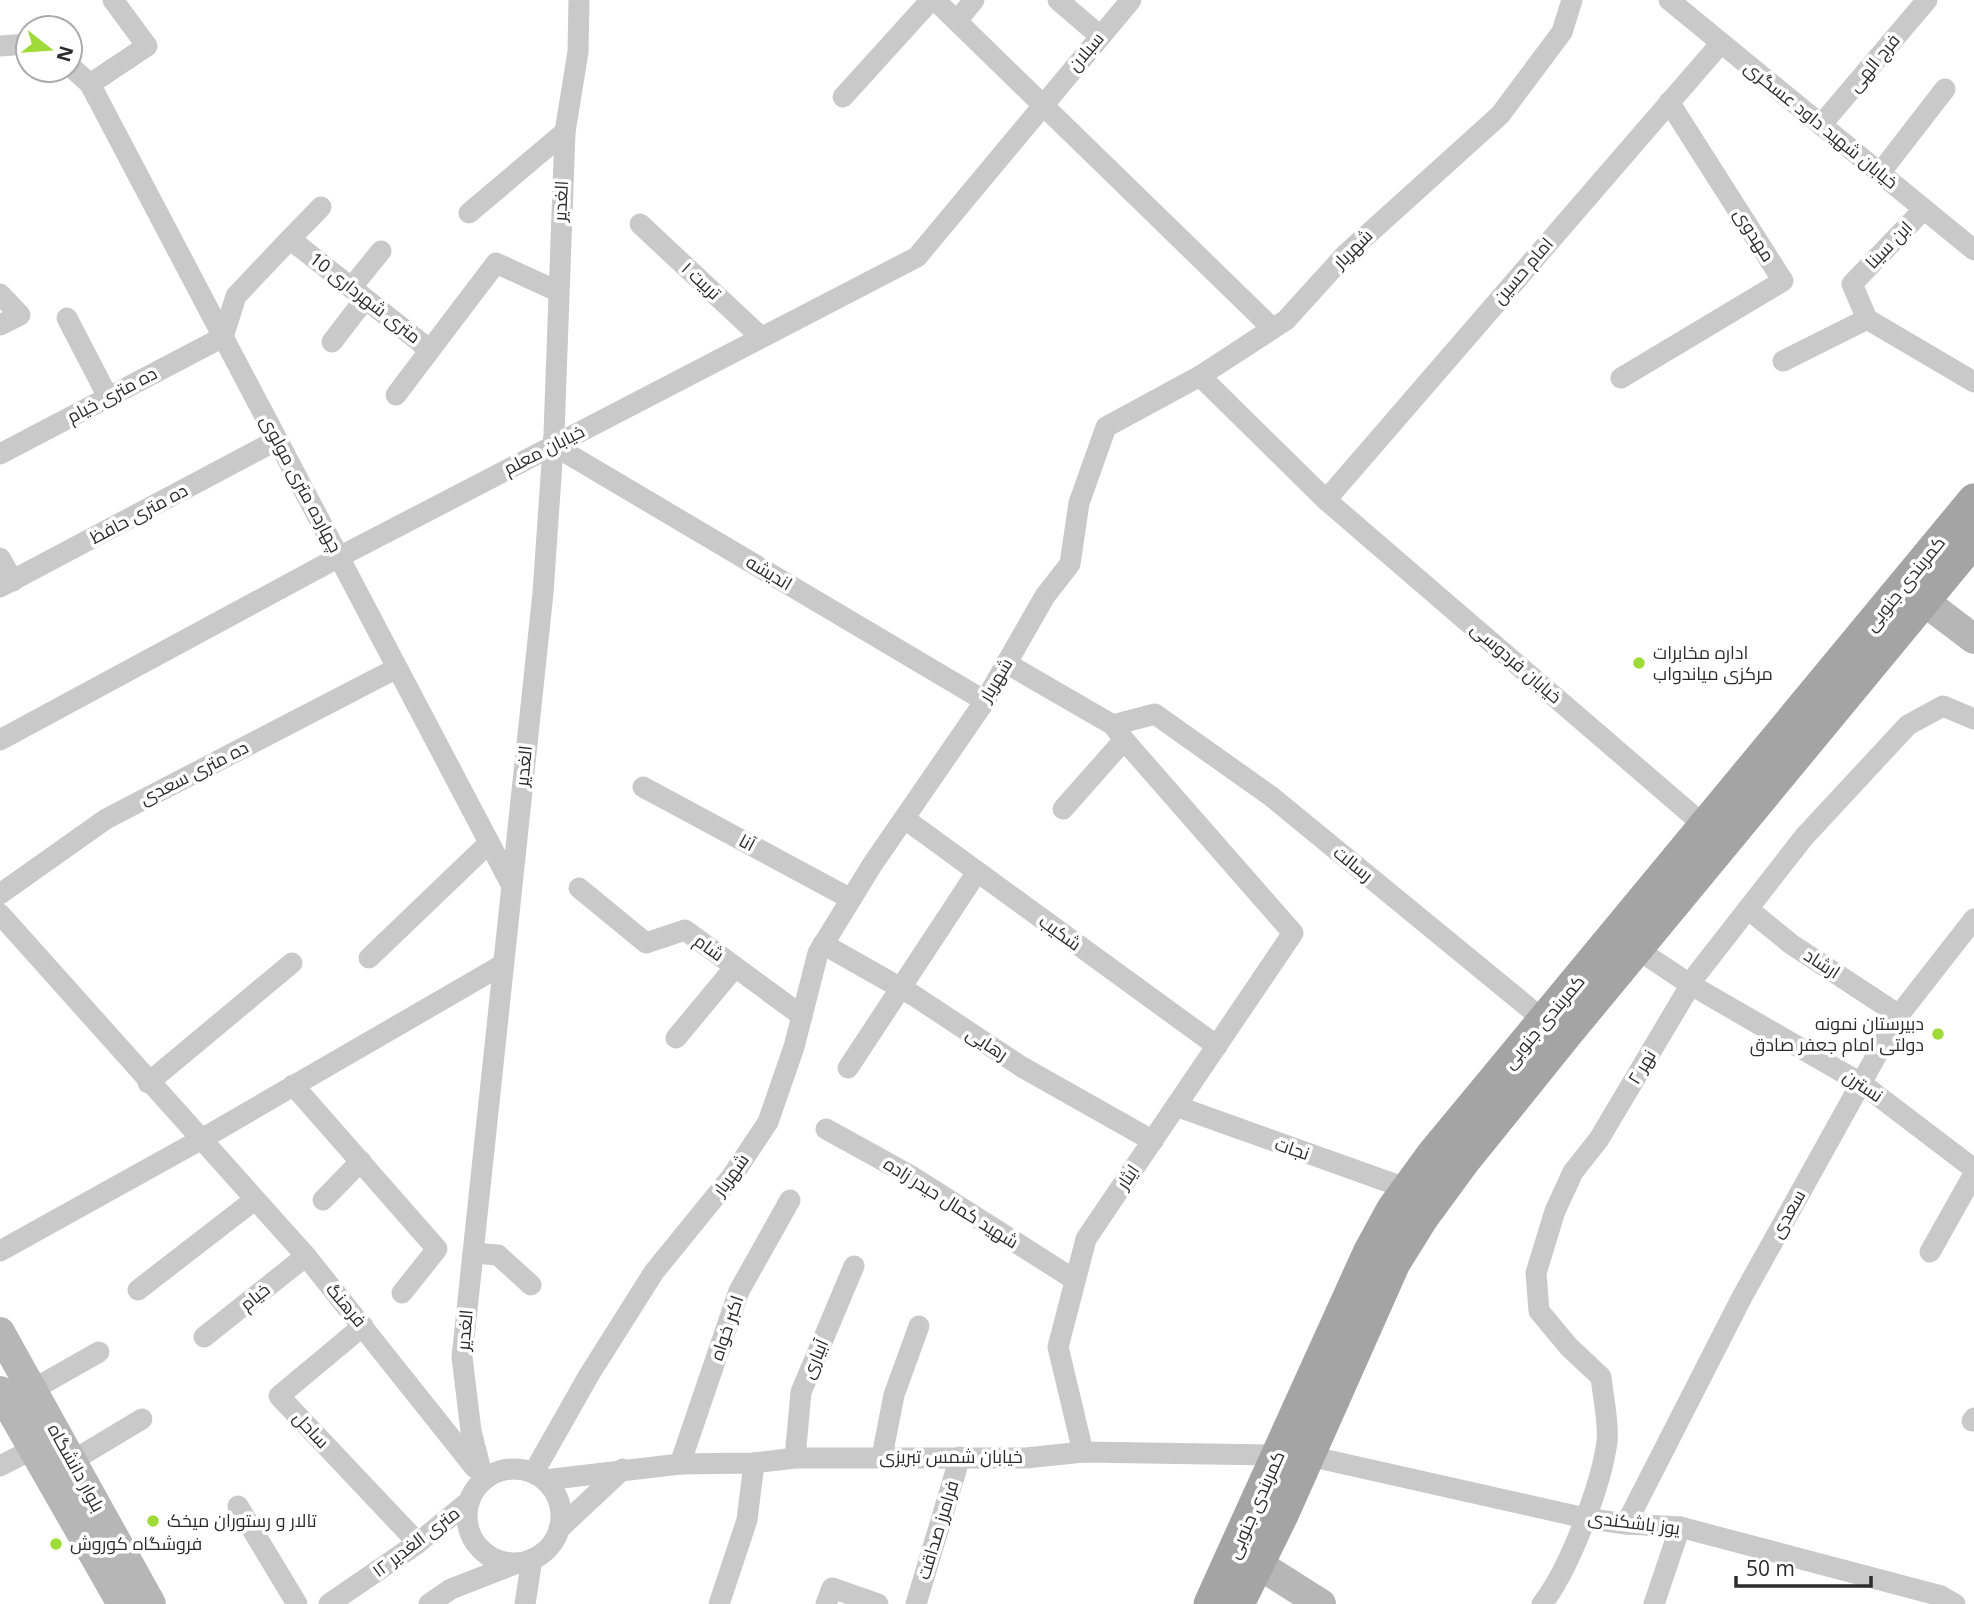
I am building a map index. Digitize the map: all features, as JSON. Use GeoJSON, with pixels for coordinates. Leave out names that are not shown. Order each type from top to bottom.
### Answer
{"type":"FeatureCollection","features":[{"type":"Feature","properties":{"kind":"main road","name":"کمربندی جنوبی"},"geometry":{"type":"LineString","coordinates":[[1210,1604],[1294,1455],[1394,1263],[1422,1218],[1463,1161],[1637,949],[1914,594],[1974,500]]}},
{"type":"Feature","properties":{"kind":"main road","name":"کمربندی جنوبی"},"geometry":{"type":"LineString","coordinates":[[1238,1604],[1258,1564],[1294,1455],[1369,1253],[1408,1189],[1706,827],[1914,594],[1974,540]]}},
{"type":"Feature","properties":{"kind":"main road"},"geometry":{"type":"LineString","coordinates":[[1914,594],[1974,639]]}},
{"type":"Feature","properties":{"kind":"main road","name":"بلوار دانشگاه"},"geometry":{"type":"LineString","coordinates":[[0,1332],[151,1604]]}},
{"type":"Feature","properties":{"kind":"main road","name":"بلوار دانشگاه"},"geometry":{"type":"LineString","coordinates":[[0,1391],[122,1604]]}},
{"type":"Feature","properties":{"kind":"main road"},"geometry":{"type":"LineString","coordinates":[[1258,1564],[1321,1604]]}},
{"type":"Feature","properties":{"kind":"street"},"geometry":{"type":"LineString","coordinates":[[84,79],[90,84],[147,46],[113,0]]}},
{"type":"Feature","properties":{"kind":"street","name":"الغدیر"},"geometry":{"type":"LineString","coordinates":[[483,1478],[471,1431],[462,1357],[543,593],[553,445],[565,132],[578,52],[579,0]]}},
{"type":"Feature","properties":{"kind":"street"},"geometry":{"type":"LineString","coordinates":[[843,96],[933,0],[1272,328]]}},
{"type":"Feature","properties":{"kind":"street"},"geometry":{"type":"LineString","coordinates":[[957,21],[974,0]]}},
{"type":"Feature","properties":{"kind":"street"},"geometry":{"type":"LineString","coordinates":[[1058,0],[1100,36]]}},
{"type":"Feature","properties":{"kind":"street","name":"سبلان"},"geometry":{"type":"LineString","coordinates":[[1042,103],[1131,0]]}},
{"type":"Feature","properties":{"kind":"street","name":"شهریار"},"geometry":{"type":"LineString","coordinates":[[539,1476],[589,1375],[654,1272],[732,1176],[768,1122],[823,944],[985,701],[1045,596],[1070,564],[1079,503],[1106,427],[1200,376],[1286,320],[1346,254],[1500,115],[1562,32],[1572,0]]}},
{"type":"Feature","properties":{"kind":"street","name":"خیابان شهید داود عسگری"},"geometry":{"type":"LineString","coordinates":[[1669,0],[1974,250]]}},
{"type":"Feature","properties":{"kind":"street","name":"فرج الهی"},"geometry":{"type":"LineString","coordinates":[[1821,125],[1927,0]]}},
{"type":"Feature","properties":{"kind":"street","name":"امام حسین"},"geometry":{"type":"LineString","coordinates":[[1326,500],[1721,43]]}},
{"type":"Feature","properties":{"kind":"street","name":"چهارده متری مولوی"},"geometry":{"type":"LineString","coordinates":[[90,84],[511,884]]}},
{"type":"Feature","properties":{"kind":"street"},"geometry":{"type":"LineString","coordinates":[[1880,173],[1945,89]]}},
{"type":"Feature","properties":{"kind":"street","name":"مهدوی"},"geometry":{"type":"LineString","coordinates":[[1621,378],[1783,281],[1669,102]]}},
{"type":"Feature","properties":{"kind":"street","name":"خیابان معلم"},"geometry":{"type":"LineString","coordinates":[[0,740],[339,557],[917,257],[1042,103]]}},
{"type":"Feature","properties":{"kind":"street"},"geometry":{"type":"LineString","coordinates":[[469,213],[565,132]]}},
{"type":"Feature","properties":{"kind":"street"},"geometry":{"type":"LineString","coordinates":[[223,337],[236,296],[321,207]]}},
{"type":"Feature","properties":{"kind":"street","name":"ابن سینا"},"geometry":{"type":"LineString","coordinates":[[1867,319],[1852,284],[1924,209]]}},
{"type":"Feature","properties":{"kind":"street","name":"تربیت ۱"},"geometry":{"type":"LineString","coordinates":[[640,224],[761,337]]}},
{"type":"Feature","properties":{"kind":"street","name":"10 متری شهرداری"},"geometry":{"type":"LineString","coordinates":[[290,239],[430,350],[496,263],[557,291]]}},
{"type":"Feature","properties":{"kind":"street"},"geometry":{"type":"LineString","coordinates":[[332,342],[381,251]]}},
{"type":"Feature","properties":{"kind":"street"},"geometry":{"type":"LineString","coordinates":[[0,294],[20,315],[0,325]]}},
{"type":"Feature","properties":{"kind":"street"},"geometry":{"type":"LineString","coordinates":[[67,318],[108,397]]}},
{"type":"Feature","properties":{"kind":"street"},"geometry":{"type":"LineString","coordinates":[[1783,361],[1867,319],[1974,382]]}},
{"type":"Feature","properties":{"kind":"street","name":"ده متری خیام"},"geometry":{"type":"LineString","coordinates":[[0,454],[223,337]]}},
{"type":"Feature","properties":{"kind":"street"},"geometry":{"type":"LineString","coordinates":[[396,394],[430,350]]}},
{"type":"Feature","properties":{"kind":"street","name":"خیابان فردوسی"},"geometry":{"type":"LineString","coordinates":[[1200,376],[1326,500],[1706,827]]}},
{"type":"Feature","properties":{"kind":"street","name":"ده متری حافظ"},"geometry":{"type":"LineString","coordinates":[[6,584],[277,440]]}},
{"type":"Feature","properties":{"kind":"street","name":"اندیشه"},"geometry":{"type":"LineString","coordinates":[[553,445],[985,701]]}},
{"type":"Feature","properties":{"kind":"street"},"geometry":{"type":"LineString","coordinates":[[0,558],[6,584]]}},
{"type":"Feature","properties":{"kind":"street"},"geometry":{"type":"LineString","coordinates":[[1006,663],[1118,733],[1063,809]]}},
{"type":"Feature","properties":{"kind":"street","name":"ده متری سعدی"},"geometry":{"type":"LineString","coordinates":[[0,894],[106,819],[397,668]]}},
{"type":"Feature","properties":{"kind":"street","name":"نهر ۲"},"geometry":{"type":"LineString","coordinates":[[1542,1604],[1557,1585],[1585,1518],[1607,1441],[1601,1377],[1569,1347],[1539,1311],[1536,1273],[1555,1211],[1573,1172],[1599,1139],[1691,985],[1804,837],[1908,725],[1944,706],[1974,719]]}},
{"type":"Feature","properties":{"kind":"street","name":"رسالت"},"geometry":{"type":"LineString","coordinates":[[1118,733],[1155,714],[1272,797],[1545,1021]]}},
{"type":"Feature","properties":{"kind":"street","name":"ایثار"},"geometry":{"type":"LineString","coordinates":[[1083,1452],[1058,1347],[1086,1240],[1293,933],[1118,733]]}},
{"type":"Feature","properties":{"kind":"street","name":"آنا"},"geometry":{"type":"LineString","coordinates":[[643,787],[851,900]]}},
{"type":"Feature","properties":{"kind":"street","name":"شکیب"},"geometry":{"type":"LineString","coordinates":[[905,819],[1216,1046]]}},
{"type":"Feature","properties":{"kind":"street"},"geometry":{"type":"LineString","coordinates":[[369,958],[489,842]]}},
{"type":"Feature","properties":{"kind":"street"},"geometry":{"type":"LineString","coordinates":[[848,1068],[977,872]]}},
{"type":"Feature","properties":{"kind":"street","name":"شام"},"geometry":{"type":"LineString","coordinates":[[579,888],[646,943],[685,930],[802,1016]]}},
{"type":"Feature","properties":{"kind":"street","name":"ارشاد"},"geometry":{"type":"LineString","coordinates":[[1748,909],[1791,944],[1899,1015]]}},
{"type":"Feature","properties":{"kind":"street","name":"فرهنگ"},"geometry":{"type":"LineString","coordinates":[[0,914],[148,1083],[306,1256],[483,1478]]}},
{"type":"Feature","properties":{"kind":"street","name":"سعدی"},"geometry":{"type":"LineString","coordinates":[[1626,1524],[1742,1297],[1899,1015],[1974,919]]}},
{"type":"Feature","properties":{"kind":"street","name":"رهایی"},"geometry":{"type":"LineString","coordinates":[[823,944],[901,988],[1023,1067],[1153,1140]]}},
{"type":"Feature","properties":{"kind":"street","name":"نسترن"},"geometry":{"type":"LineString","coordinates":[[1637,949],[1691,985],[1861,1083],[1974,1171]]}},
{"type":"Feature","properties":{"kind":"street"},"geometry":{"type":"LineString","coordinates":[[148,1083],[292,963]]}},
{"type":"Feature","properties":{"kind":"street"},"geometry":{"type":"LineString","coordinates":[[0,1251],[200,1140],[502,965]]}},
{"type":"Feature","properties":{"kind":"street"},"geometry":{"type":"LineString","coordinates":[[676,1038],[735,967]]}},
{"type":"Feature","properties":{"kind":"street"},"geometry":{"type":"LineString","coordinates":[[293,1084],[437,1249],[402,1293]]}},
{"type":"Feature","properties":{"kind":"street","name":"نجات"},"geometry":{"type":"LineString","coordinates":[[1176,1106],[1408,1189]]}},
{"type":"Feature","properties":{"kind":"street","name":"شهید کمال حیدر زاده"},"geometry":{"type":"LineString","coordinates":[[826,1129],[913,1177],[1075,1280]]}},
{"type":"Feature","properties":{"kind":"street"},"geometry":{"type":"LineString","coordinates":[[323,1199],[361,1161]]}},
{"type":"Feature","properties":{"kind":"street"},"geometry":{"type":"LineString","coordinates":[[1930,1252],[1974,1171]]}},
{"type":"Feature","properties":{"kind":"street"},"geometry":{"type":"LineString","coordinates":[[138,1290],[253,1200]]}},
{"type":"Feature","properties":{"kind":"street","name":"اکبر خواه"},"geometry":{"type":"LineString","coordinates":[[680,1464],[739,1291],[790,1200]]}},
{"type":"Feature","properties":{"kind":"street"},"geometry":{"type":"LineString","coordinates":[[472,1253],[498,1255],[531,1285]]}},
{"type":"Feature","properties":{"kind":"street","name":"خیام"},"geometry":{"type":"LineString","coordinates":[[204,1337],[306,1256]]}},
{"type":"Feature","properties":{"kind":"street","name":"آبیاری"},"geometry":{"type":"LineString","coordinates":[[795,1458],[801,1392],[854,1266]]}},
{"type":"Feature","properties":{"kind":"street","name":"ساحل"},"geometry":{"type":"LineString","coordinates":[[363,1326],[279,1396],[418,1544]]}},
{"type":"Feature","properties":{"kind":"street"},"geometry":{"type":"LineString","coordinates":[[882,1456],[894,1395],[919,1326]]}},
{"type":"Feature","properties":{"kind":"street"},"geometry":{"type":"LineString","coordinates":[[32,1390],[99,1352]]}},
{"type":"Feature","properties":{"kind":"street"},"geometry":{"type":"LineString","coordinates":[[72,1461],[142,1419]]}},
{"type":"Feature","properties":{"kind":"street"},"geometry":{"type":"LineString","coordinates":[[0,1466],[33,1449]]}},
{"type":"Feature","properties":{"kind":"street","name":"خیابان شمس تبریزی"},"geometry":{"type":"LineString","coordinates":[[539,1476],[795,1458],[1026,1458],[1083,1452],[1294,1455]]}},
{"type":"Feature","properties":{"kind":"street","name":"یوز باشکندی"},"geometry":{"type":"LineString","coordinates":[[1294,1455],[1585,1518],[1626,1524],[1680,1527],[1941,1597],[1955,1604]]}},
{"type":"Feature","properties":{"kind":"street","name":"فرامرز صداقت"},"geometry":{"type":"LineString","coordinates":[[916,1604],[960,1457]]}},
{"type":"Feature","properties":{"kind":"street"},"geometry":{"type":"LineString","coordinates":[[719,1604],[747,1520],[754,1462]]}},
{"type":"Feature","properties":{"kind":"street"},"geometry":{"type":"LineString","coordinates":[[526,1561],[493,1559],[473,1542],[466,1516],[468,1502],[483,1478],[507,1468],[539,1476],[560,1502],[559,1530]]}},
{"type":"Feature","properties":{"kind":"street"},"geometry":{"type":"LineString","coordinates":[[429,1604],[451,1589],[526,1561],[553,1543],[559,1530],[623,1469]]}},
{"type":"Feature","properties":{"kind":"street","name":"۱۲ متری الغدیر"},"geometry":{"type":"LineString","coordinates":[[329,1604],[418,1544],[468,1502]]}},
{"type":"Feature","properties":{"kind":"street"},"geometry":{"type":"LineString","coordinates":[[239,1506],[297,1604]]}},
{"type":"Feature","properties":{"kind":"street"},"geometry":{"type":"LineString","coordinates":[[1654,1604],[1680,1527]]}},
{"type":"Feature","properties":{"kind":"street"},"geometry":{"type":"LineString","coordinates":[[525,1604],[526,1561]]}},
{"type":"Feature","properties":{"kind":"street"},"geometry":{"type":"LineString","coordinates":[[826,1604],[832,1588],[878,1604]]}},
{"type":"Feature","properties":{"kind":"place","name":"اداره مخابرات مرکزی میاندواب"},"geometry":{"type":"Point","coordinates":[1639,663]}},
{"type":"Feature","properties":{"kind":"place","name":"دبیرستان نمونه دولتی امام جعفر صادق"},"geometry":{"type":"Point","coordinates":[1938,1034]}},
{"type":"Feature","properties":{"kind":"place","name":"تالار و رستوران میخک"},"geometry":{"type":"Point","coordinates":[153,1521]}},
{"type":"Feature","properties":{"kind":"place","name":"فروشگاه کوروش"},"geometry":{"type":"Point","coordinates":[56,1544]}}]}
